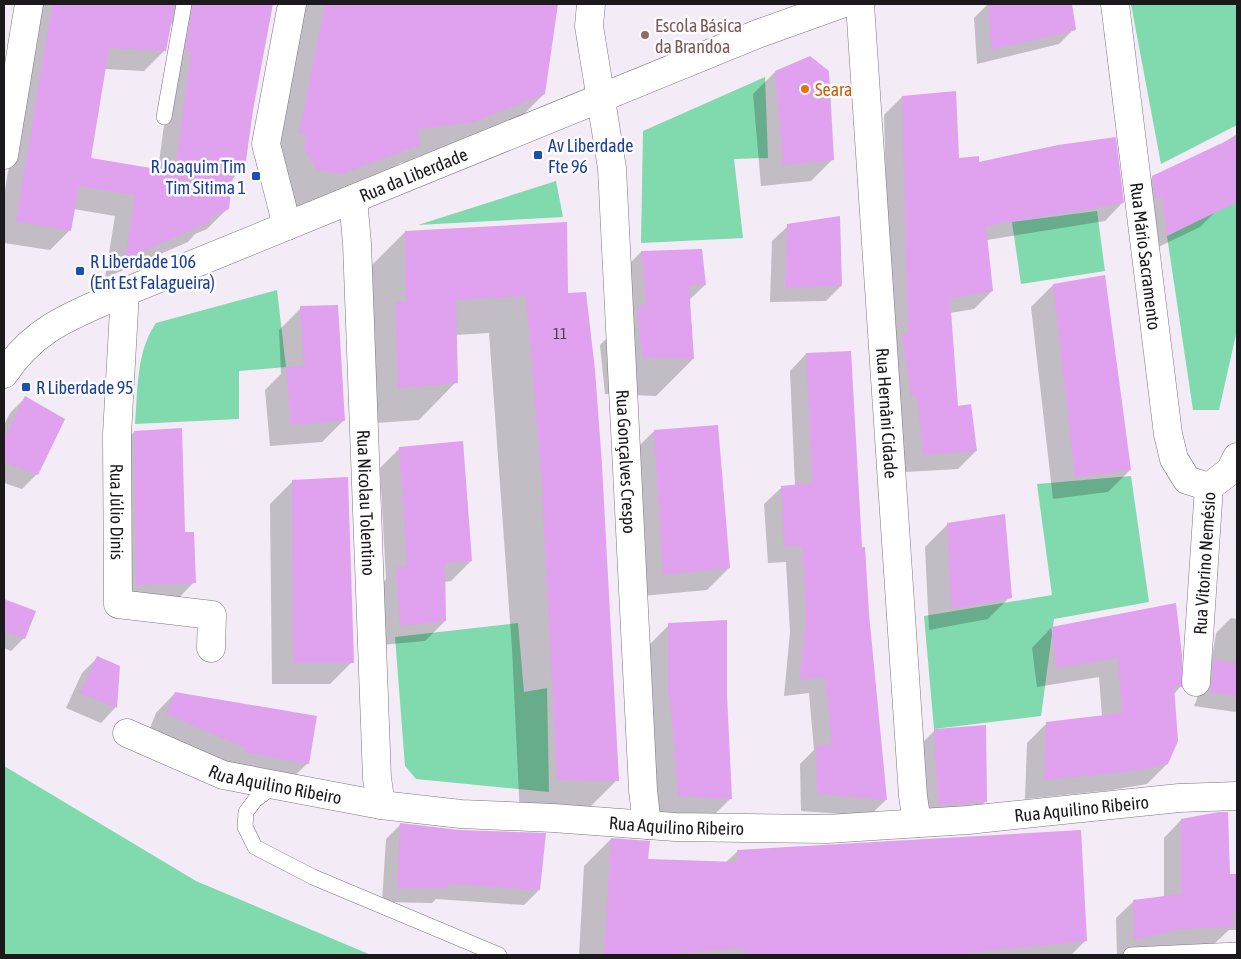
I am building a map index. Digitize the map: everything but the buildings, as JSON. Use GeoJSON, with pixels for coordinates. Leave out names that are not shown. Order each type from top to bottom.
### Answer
{"type":"FeatureCollection","features":[{"type":"Feature","properties":{"kind":"street"},"geometry":{"type":"LineString","coordinates":[[4,155],[29,4]]}},
{"type":"Feature","properties":{"kind":"street"},"geometry":{"type":"LineString","coordinates":[[287,226],[266,144],[292,4]]}},
{"type":"Feature","properties":{"kind":"street","name":"Rua Gonçalves Crespo"},"geometry":{"type":"LineString","coordinates":[[591,4],[589,26],[612,168],[643,790],[647,825]]}},
{"type":"Feature","properties":{"kind":"street","name":"Rua da Liberdade"},"geometry":{"type":"LineString","coordinates":[[4,374],[15,357],[33,338],[62,320],[125,292],[760,33],[841,4]]}},
{"type":"Feature","properties":{"kind":"street","name":"Rua Hernâni Cidade"},"geometry":{"type":"LineString","coordinates":[[860,4],[913,796],[917,823]]}},
{"type":"Feature","properties":{"kind":"street","name":"Rua Mário Sacramento"},"geometry":{"type":"LineString","coordinates":[[1115,4],[1168,434],[1174,459],[1187,480],[1209,487]]}},
{"type":"Feature","properties":{"kind":"street","name":"Rua Nicolau Tolentino"},"geometry":{"type":"LineString","coordinates":[[353,199],[357,243],[377,778],[381,806]]}},
{"type":"Feature","properties":{"kind":"street","name":"Rua Júlio Dinis"},"geometry":{"type":"LineString","coordinates":[[125,292],[117,434],[118,604],[212,615],[211,648]]}},
{"type":"Feature","properties":{"kind":"street","name":"Rua Vitorino Nemésio"},"geometry":{"type":"LineString","coordinates":[[1196,682],[1209,487],[1230,470],[1237,457]]}},
{"type":"Feature","properties":{"kind":"street","name":"Rua Aquilino Ribeiro"},"geometry":{"type":"LineString","coordinates":[[127,733],[223,775],[381,806],[461,814],[647,825],[827,829],[917,823],[1179,798],[1237,796]]}},
{"type":"Feature","properties":{"kind":"lane"},"geometry":{"type":"LineString","coordinates":[[164,117],[184,4]]}},
{"type":"Feature","properties":{"kind":"lane"},"geometry":{"type":"LineString","coordinates":[[275,785],[255,800],[246,812],[245,827],[255,847],[313,877],[499,955]]}},
{"type":"Feature","properties":{"kind":"lane"},"geometry":{"type":"LineString","coordinates":[[1131,955],[1237,950]]}},
{"type":"Feature","properties":{"kind":"green space"},"geometry":{"type":"Polygon","coordinates":[[[1131,4],[1237,4],[1237,125],[1161,164],[1131,4]]]}},
{"type":"Feature","properties":{"kind":"green space"},"geometry":{"type":"Polygon","coordinates":[[[765,77],[768,158],[734,159],[743,238],[641,243],[643,131],[765,77]]]}},
{"type":"Feature","properties":{"kind":"green space"},"geometry":{"type":"Polygon","coordinates":[[[556,181],[563,217],[418,225],[556,181]]]}},
{"type":"Feature","properties":{"kind":"green space"},"geometry":{"type":"Polygon","coordinates":[[[1237,199],[1237,330],[1219,410],[1193,410],[1167,236],[1237,199]]]}},
{"type":"Feature","properties":{"kind":"green space"},"geometry":{"type":"Polygon","coordinates":[[[1097,211],[1105,271],[1021,284],[1012,222],[1097,211]]]}},
{"type":"Feature","properties":{"kind":"green space"},"geometry":{"type":"Polygon","coordinates":[[[277,290],[286,367],[239,371],[239,419],[135,424],[141,359],[149,334],[156,323],[277,290]]]}},
{"type":"Feature","properties":{"kind":"green space"},"geometry":{"type":"Polygon","coordinates":[[[1131,476],[1149,602],[1054,619],[1041,716],[934,729],[924,616],[1052,595],[1037,484],[1131,476]]]}},
{"type":"Feature","properties":{"kind":"green space"},"geometry":{"type":"Polygon","coordinates":[[[518,623],[524,692],[547,688],[549,792],[416,779],[405,766],[395,637],[518,623]]]}},
{"type":"Feature","properties":{"kind":"green space"},"geometry":{"type":"Polygon","coordinates":[[[4,766],[196,881],[371,955],[4,955],[4,766]]]}},
{"type":"Feature","properties":{"kind":"place","name":"Escola Básica da Brandoa"},"geometry":{"type":"Point","coordinates":[645,35]}},
{"type":"Feature","properties":{"kind":"place","name":"Seara"},"geometry":{"type":"Point","coordinates":[805,89]}},
{"type":"Feature","properties":{"kind":"place","name":"Av Liberdade Fte 96"},"geometry":{"type":"Point","coordinates":[538,155]}},
{"type":"Feature","properties":{"kind":"place","name":"R Joaquim Tim Tim Sitima 1"},"geometry":{"type":"Point","coordinates":[256,176]}},
{"type":"Feature","properties":{"kind":"place","name":"R Liberdade 106 (Ent Est Falagueira)"},"geometry":{"type":"Point","coordinates":[80,271]}},
{"type":"Feature","properties":{"kind":"place","name":"R Liberdade 95"},"geometry":{"type":"Point","coordinates":[26,387]}}]}
